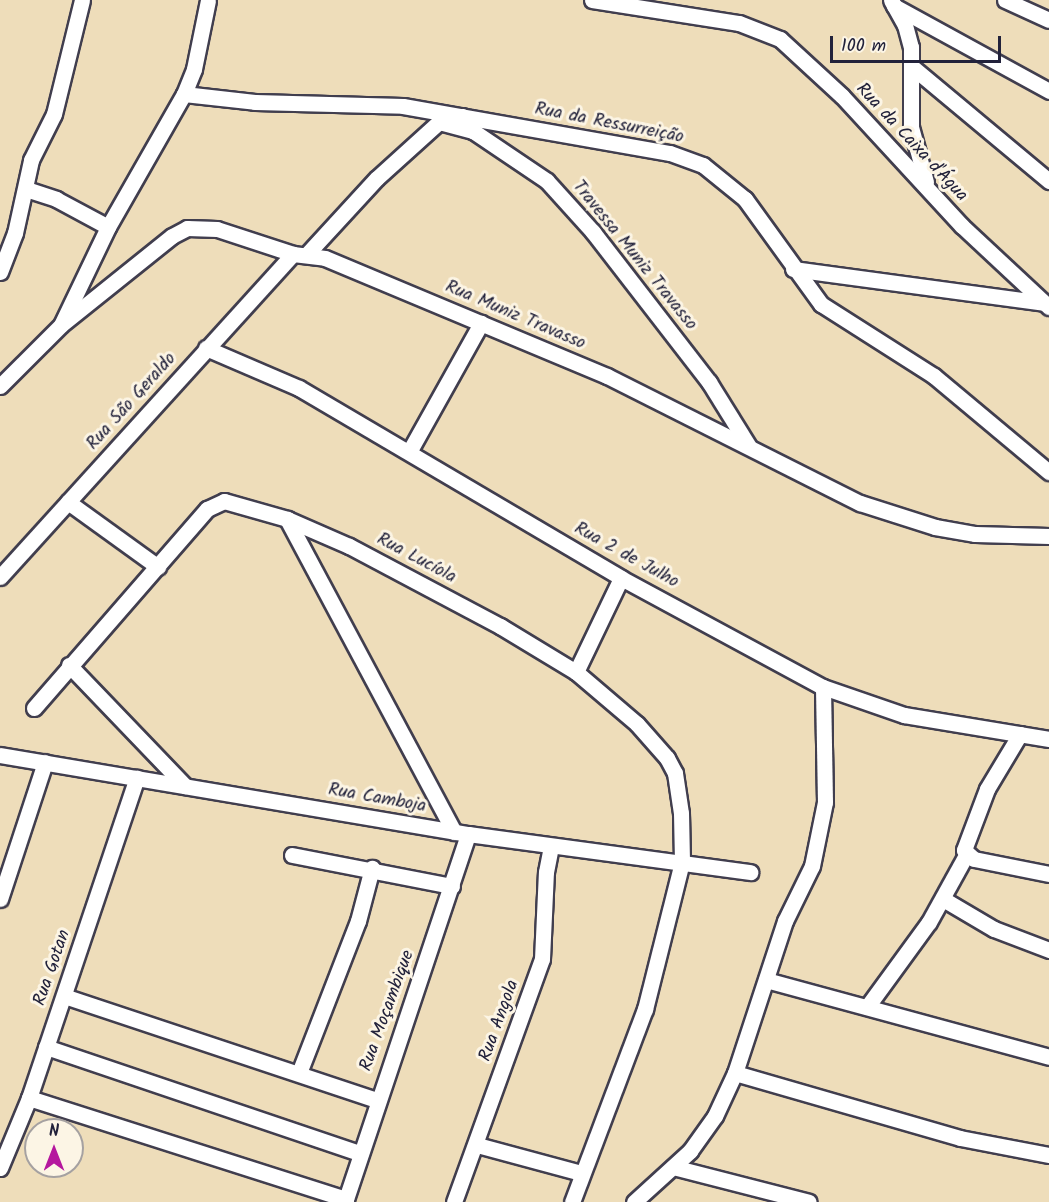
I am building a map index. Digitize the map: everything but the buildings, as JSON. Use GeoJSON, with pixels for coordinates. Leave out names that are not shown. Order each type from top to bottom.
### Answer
{"type":"FeatureCollection","features":[{"type":"Feature","properties":{"kind":"street"},"geometry":{"type":"LineString","coordinates":[[0,272],[7,231],[26,189],[31,160],[54,114],[82,0]]}},
{"type":"Feature","properties":{"kind":"street"},"geometry":{"type":"LineString","coordinates":[[61,326],[108,227],[184,94],[194,69],[208,0]]}},
{"type":"Feature","properties":{"kind":"street","name":"Rua da Caixa d'Água"},"geometry":{"type":"LineString","coordinates":[[592,0],[739,23],[780,39],[842,96],[930,192],[1047,305]]}},
{"type":"Feature","properties":{"kind":"street"},"geometry":{"type":"LineString","coordinates":[[1005,0],[1049,20]]}},
{"type":"Feature","properties":{"kind":"street"},"geometry":{"type":"LineString","coordinates":[[889,2],[905,25],[911,66],[914,147],[930,192]]}},
{"type":"Feature","properties":{"kind":"street"},"geometry":{"type":"LineString","coordinates":[[889,2],[1049,91]]}},
{"type":"Feature","properties":{"kind":"street"},"geometry":{"type":"LineString","coordinates":[[911,66],[1049,182]]}},
{"type":"Feature","properties":{"kind":"street","name":"Rua da Ressurreição"},"geometry":{"type":"LineString","coordinates":[[184,94],[266,102],[360,102],[462,116],[670,153],[703,165],[745,199],[793,269],[821,304],[934,376],[1049,472]]}},
{"type":"Feature","properties":{"kind":"street","name":"Travessa Muniz Travasso"},"geometry":{"type":"LineString","coordinates":[[462,116],[473,131],[547,181],[565,199],[709,382],[749,446]]}},
{"type":"Feature","properties":{"kind":"street","name":"Rua São Geraldo"},"geometry":{"type":"LineString","coordinates":[[0,577],[206,348],[377,178],[439,123],[473,131]]}},
{"type":"Feature","properties":{"kind":"street"},"geometry":{"type":"LineString","coordinates":[[26,189],[56,199],[108,227]]}},
{"type":"Feature","properties":{"kind":"street","name":"Rua Muniz Travasso"},"geometry":{"type":"LineString","coordinates":[[0,386],[61,326],[187,228],[217,229],[300,254],[482,323],[607,376],[860,503],[898,517],[975,534],[1049,536]]}},
{"type":"Feature","properties":{"kind":"street"},"geometry":{"type":"LineString","coordinates":[[793,269],[1047,305]]}},
{"type":"Feature","properties":{"kind":"street"},"geometry":{"type":"LineString","coordinates":[[409,452],[482,323]]}},
{"type":"Feature","properties":{"kind":"street","name":"Rua 2 de Julho"},"geometry":{"type":"LineString","coordinates":[[206,348],[299,388],[621,578],[823,687],[904,715],[1049,739]]}},
{"type":"Feature","properties":{"kind":"street","name":"Rua Lucíola"},"geometry":{"type":"LineString","coordinates":[[34,708],[69,665],[217,501],[249,506],[287,519],[350,546],[500,626],[576,672],[637,724],[667,758],[679,792],[682,862],[645,1009],[581,1173],[572,1202]]}},
{"type":"Feature","properties":{"kind":"street"},"geometry":{"type":"LineString","coordinates":[[68,502],[158,567]]}},
{"type":"Feature","properties":{"kind":"street"},"geometry":{"type":"LineString","coordinates":[[287,519],[461,833]]}},
{"type":"Feature","properties":{"kind":"street"},"geometry":{"type":"LineString","coordinates":[[576,672],[621,578]]}},
{"type":"Feature","properties":{"kind":"street"},"geometry":{"type":"LineString","coordinates":[[69,665],[185,786]]}},
{"type":"Feature","properties":{"kind":"street"},"geometry":{"type":"LineString","coordinates":[[634,1202],[673,1167],[716,1116],[735,1073],[792,903],[812,866],[823,823],[823,687]]}},
{"type":"Feature","properties":{"kind":"street"},"geometry":{"type":"LineString","coordinates":[[867,1006],[970,857],[972,819],[1020,734]]}},
{"type":"Feature","properties":{"kind":"street","name":"Rua Camboja"},"geometry":{"type":"LineString","coordinates":[[0,755],[461,833],[551,847],[750,872]]}},
{"type":"Feature","properties":{"kind":"street"},"geometry":{"type":"LineString","coordinates":[[0,899],[45,762]]}},
{"type":"Feature","properties":{"kind":"street","name":"Rua Gotan"},"geometry":{"type":"LineString","coordinates":[[0,1168],[29,1098],[137,778]]}},
{"type":"Feature","properties":{"kind":"street","name":"Rua Moçambique"},"geometry":{"type":"LineString","coordinates":[[345,1201],[376,1100],[452,886],[461,833]]}},
{"type":"Feature","properties":{"kind":"street","name":"Rua Angola"},"geometry":{"type":"LineString","coordinates":[[454,1202],[477,1145],[542,960],[546,872],[551,847]]}},
{"type":"Feature","properties":{"kind":"street"},"geometry":{"type":"LineString","coordinates":[[0,849],[16,850]]}},
{"type":"Feature","properties":{"kind":"street"},"geometry":{"type":"LineString","coordinates":[[292,855],[372,868],[452,886]]}},
{"type":"Feature","properties":{"kind":"street"},"geometry":{"type":"LineString","coordinates":[[970,857],[1049,874]]}},
{"type":"Feature","properties":{"kind":"street"},"geometry":{"type":"LineString","coordinates":[[299,1073],[358,921],[372,868]]}},
{"type":"Feature","properties":{"kind":"street"},"geometry":{"type":"LineString","coordinates":[[943,899],[994,930],[1049,950]]}},
{"type":"Feature","properties":{"kind":"street"},"geometry":{"type":"LineString","coordinates":[[766,980],[834,1001],[867,1006],[1049,1057]]}},
{"type":"Feature","properties":{"kind":"street"},"geometry":{"type":"LineString","coordinates":[[64,996],[376,1100]]}},
{"type":"Feature","properties":{"kind":"street"},"geometry":{"type":"LineString","coordinates":[[46,1047],[360,1153]]}},
{"type":"Feature","properties":{"kind":"street"},"geometry":{"type":"LineString","coordinates":[[735,1073],[960,1138],[1049,1155]]}},
{"type":"Feature","properties":{"kind":"street"},"geometry":{"type":"LineString","coordinates":[[29,1098],[345,1201]]}},
{"type":"Feature","properties":{"kind":"street"},"geometry":{"type":"LineString","coordinates":[[477,1145],[581,1173]]}},
{"type":"Feature","properties":{"kind":"street"},"geometry":{"type":"LineString","coordinates":[[673,1167],[809,1202]]}}]}
